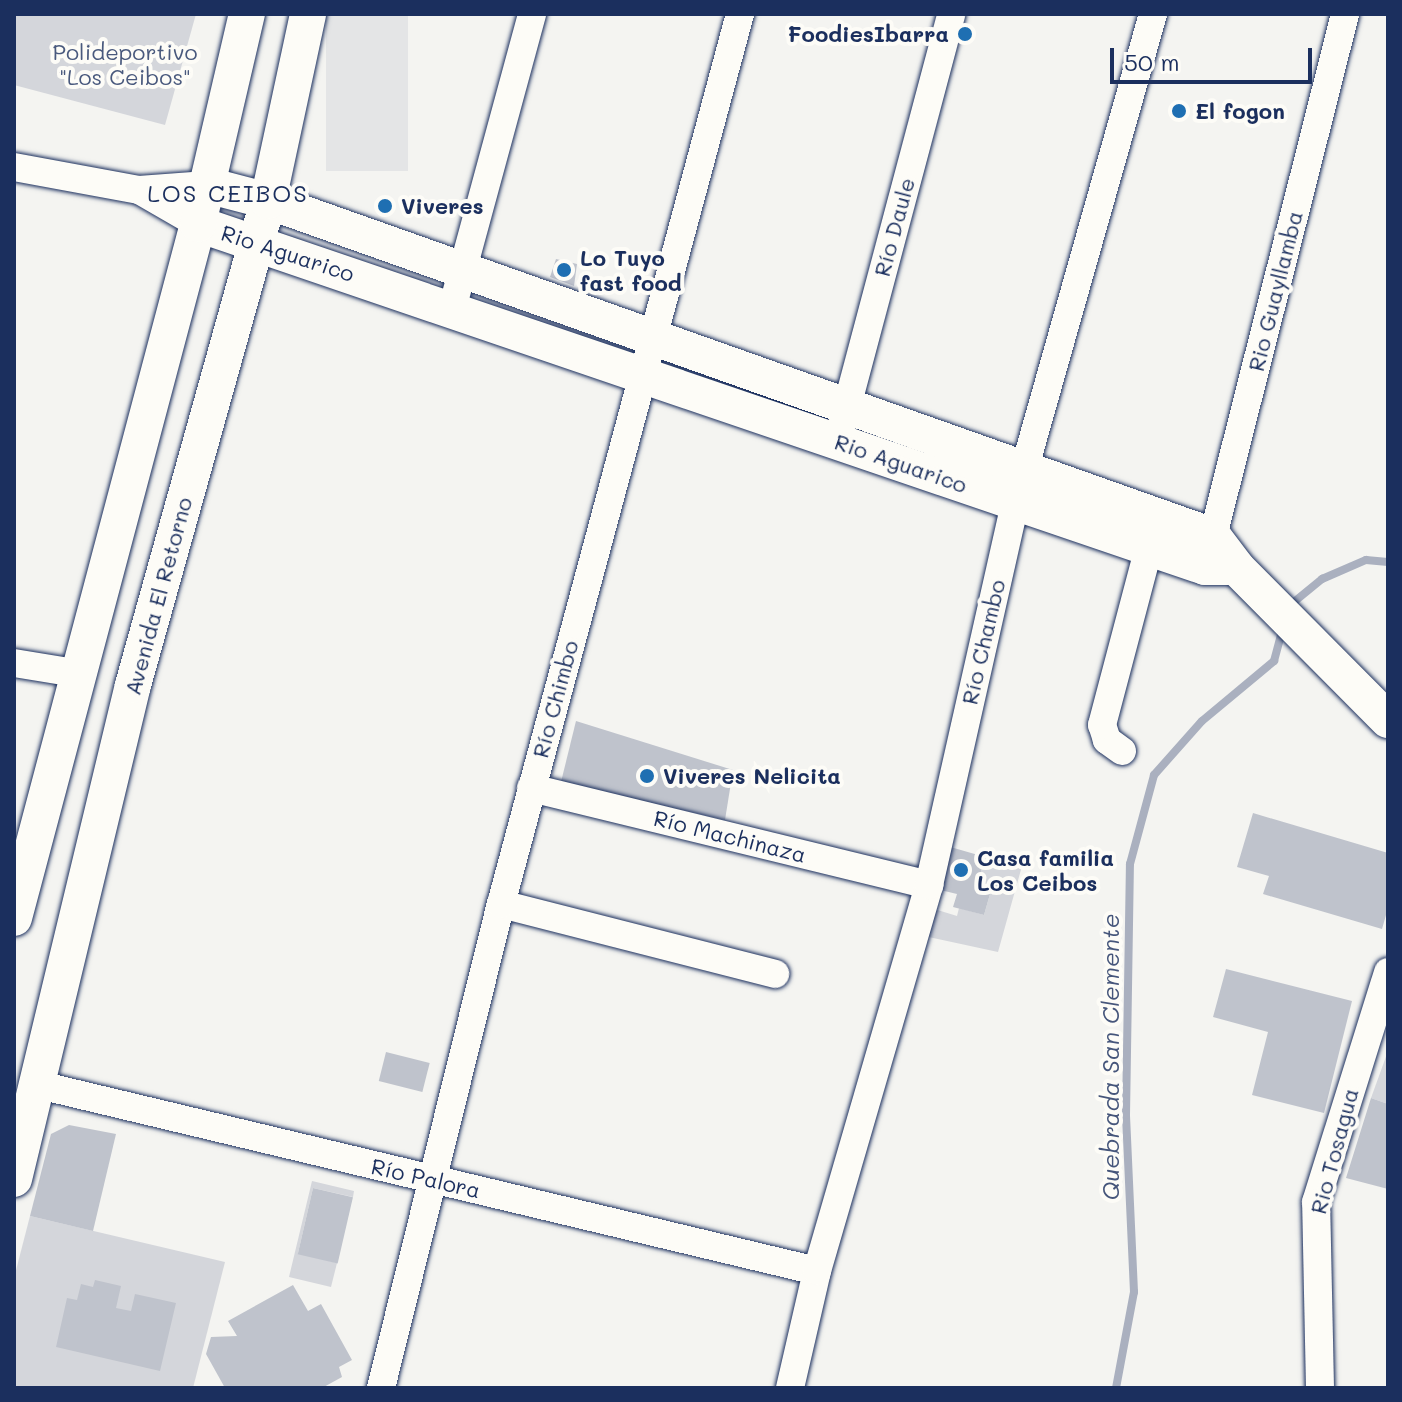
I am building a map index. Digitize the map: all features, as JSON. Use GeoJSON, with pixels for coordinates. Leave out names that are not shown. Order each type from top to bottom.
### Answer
{"type":"FeatureCollection","features":[{"type":"Feature","properties":{"kind":"main road"},"geometry":{"type":"LineString","coordinates":[[14,918],[75,673],[198,224],[247,14]]}},
{"type":"Feature","properties":{"kind":"main road","name":"Avenida El Retorno"},"geometry":{"type":"LineString","coordinates":[[14,1179],[133,685],[268,201],[308,14]]}},
{"type":"Feature","properties":{"kind":"main road","name":"Rio Aguarico"},"geometry":{"type":"LineString","coordinates":[[207,185],[268,201],[847,406],[1020,486]]}},
{"type":"Feature","properties":{"kind":"main road","name":"Rio Aguarico"},"geometry":{"type":"LineString","coordinates":[[198,224],[838,441],[1020,486],[1153,532],[1226,562]]}},
{"type":"Feature","properties":{"kind":"main road"},"geometry":{"type":"LineString","coordinates":[[1226,562],[1308,637],[1388,720]]}},
{"type":"Feature","properties":{"kind":"street"},"geometry":{"type":"LineString","coordinates":[[452,309],[532,14]]}},
{"type":"Feature","properties":{"kind":"street","name":"Río Chimbo"},"geometry":{"type":"LineString","coordinates":[[381,1388],[531,788],[740,14]]}},
{"type":"Feature","properties":{"kind":"street","name":"Río Daule"},"geometry":{"type":"LineString","coordinates":[[838,441],[951,14]]}},
{"type":"Feature","properties":{"kind":"street","name":"Río Chambo"},"geometry":{"type":"LineString","coordinates":[[790,1388],[817,1271],[929,885],[1020,486],[1153,14]]}},
{"type":"Feature","properties":{"kind":"street","name":"Rio Guayllamba"},"geometry":{"type":"LineString","coordinates":[[1226,562],[1345,14]]}},
{"type":"Feature","properties":{"kind":"street"},"geometry":{"type":"LineString","coordinates":[[14,167],[139,190]]}},
{"type":"Feature","properties":{"kind":"street","name":"Rio Aguarico"},"geometry":{"type":"LineString","coordinates":[[139,190],[207,185]]}},
{"type":"Feature","properties":{"kind":"street","name":"Rio Aguarico"},"geometry":{"type":"LineString","coordinates":[[139,190],[198,224]]}},
{"type":"Feature","properties":{"kind":"street"},"geometry":{"type":"LineString","coordinates":[[1122,751],[1107,740],[1102,725],[1153,532]]}},
{"type":"Feature","properties":{"kind":"street"},"geometry":{"type":"LineString","coordinates":[[14,663],[75,673]]}},
{"type":"Feature","properties":{"kind":"street","name":"Río Machinaza"},"geometry":{"type":"LineString","coordinates":[[531,788],[929,885]]}},
{"type":"Feature","properties":{"kind":"street"},"geometry":{"type":"LineString","coordinates":[[501,904],[775,974]]}},
{"type":"Feature","properties":{"kind":"street","name":"Rio Tosagua"},"geometry":{"type":"LineString","coordinates":[[1320,1386],[1316,1202],[1388,972]]}},
{"type":"Feature","properties":{"kind":"street","name":"Río Palora"},"geometry":{"type":"LineString","coordinates":[[35,1084],[817,1271]]}},
{"type":"Feature","properties":{"kind":"shaded area"},"geometry":{"type":"Polygon","coordinates":[[[326,14],[408,14],[408,171],[326,171],[326,14]]]}},
{"type":"Feature","properties":{"kind":"green space","name":"Polideportivo \"Los Ceibos\""},"geometry":{"type":"Polygon","coordinates":[[[14,14],[196,14],[165,125],[14,85],[14,14]]]}},
{"type":"Feature","properties":{"kind":"green space"},"geometry":{"type":"Polygon","coordinates":[[[985,857],[1022,866],[998,952],[924,936],[931,908],[957,916],[959,908],[984,915],[992,887],[978,883],[985,857]]]}},
{"type":"Feature","properties":{"kind":"green space"},"geometry":{"type":"Polygon","coordinates":[[[1388,1051],[1388,1104],[1371,1098],[1388,1051]]]}},
{"type":"Feature","properties":{"kind":"green space"},"geometry":{"type":"Polygon","coordinates":[[[312,1181],[354,1191],[353,1197],[313,1188],[298,1253],[337,1263],[331,1287],[289,1277],[312,1181]]]}},
{"type":"Feature","properties":{"kind":"green space"},"geometry":{"type":"Polygon","coordinates":[[[30,1216],[225,1262],[193,1388],[14,1388],[14,1278],[30,1216]]]}},
{"type":"Feature","properties":{"kind":"building","name":"Lo Tuyo fast food"},"geometry":{"type":"Polygon","coordinates":[[[556,259],[577,264],[574,286],[550,277],[556,259]]]}},
{"type":"Feature","properties":{"kind":"building","name":"Viveres Nelicita"},"geometry":{"type":"Polygon","coordinates":[[[576,721],[733,770],[725,820],[561,782],[576,721]]]}},
{"type":"Feature","properties":{"kind":"building"},"geometry":{"type":"Polygon","coordinates":[[[1253,813],[1388,853],[1388,908],[1382,929],[1263,894],[1269,876],[1237,867],[1253,813]]]}},
{"type":"Feature","properties":{"kind":"building","name":"Casa familia Los Ceibos"},"geometry":{"type":"Polygon","coordinates":[[[947,846],[985,857],[978,883],[992,887],[984,915],[953,907],[957,894],[936,889],[947,846]]]}},
{"type":"Feature","properties":{"kind":"building"},"geometry":{"type":"Polygon","coordinates":[[[1226,969],[1352,1001],[1324,1113],[1252,1095],[1268,1032],[1213,1017],[1226,969]]]}},
{"type":"Feature","properties":{"kind":"building"},"geometry":{"type":"Polygon","coordinates":[[[386,1052],[430,1063],[422,1092],[379,1081],[386,1052]]]}},
{"type":"Feature","properties":{"kind":"building"},"geometry":{"type":"Polygon","coordinates":[[[1371,1098],[1388,1104],[1388,1189],[1346,1178],[1371,1098]]]}},
{"type":"Feature","properties":{"kind":"building"},"geometry":{"type":"Polygon","coordinates":[[[69,1125],[116,1134],[93,1231],[30,1216],[51,1134],[69,1125]]]}},
{"type":"Feature","properties":{"kind":"building"},"geometry":{"type":"Polygon","coordinates":[[[313,1188],[353,1197],[338,1263],[298,1254],[313,1188]]]}},
{"type":"Feature","properties":{"kind":"building"},"geometry":{"type":"Polygon","coordinates":[[[95,1280],[121,1286],[116,1308],[131,1311],[135,1294],[176,1303],[160,1371],[56,1347],[67,1298],[77,1300],[81,1284],[93,1287],[95,1280]]]}},
{"type":"Feature","properties":{"kind":"building"},"geometry":{"type":"Polygon","coordinates":[[[293,1285],[308,1311],[321,1304],[352,1360],[339,1367],[342,1377],[322,1388],[225,1388],[206,1354],[211,1337],[237,1336],[228,1321],[293,1285]]]}},
{"type":"Feature","properties":{"kind":"waterway","name":"Quebrada San Clemente"},"geometry":{"type":"LineString","coordinates":[[1289,606],[1322,579],[1366,560],[1388,562]]}},
{"type":"Feature","properties":{"kind":"waterway","name":"Quebrada San Clemente"},"geometry":{"type":"LineString","coordinates":[[1116,1388],[1134,1292],[1126,1115],[1130,864],[1154,775],[1202,721],[1274,661],[1283,627]]}},
{"type":"Feature","properties":{"kind":"place","name":"FoodiesIbarra"},"geometry":{"type":"Point","coordinates":[965,34]}},
{"type":"Feature","properties":{"kind":"place","name":"El fogon"},"geometry":{"type":"Point","coordinates":[1179,111]}},
{"type":"Feature","properties":{"kind":"place","name":"Viveres"},"geometry":{"type":"Point","coordinates":[385,206]}},
{"type":"Feature","properties":{"kind":"place","name":"Lo Tuyo fast food"},"geometry":{"type":"Point","coordinates":[564,270]}},
{"type":"Feature","properties":{"kind":"place","name":"Viveres Nelicita"},"geometry":{"type":"Point","coordinates":[647,776]}},
{"type":"Feature","properties":{"kind":"place","name":"Casa familia Los Ceibos"},"geometry":{"type":"Point","coordinates":[961,870]}},
{"type":"Feature","properties":{"kind":"district","name":"LOS CEIBOS"},"geometry":{"type":"Point","coordinates":[228,193]}}]}
